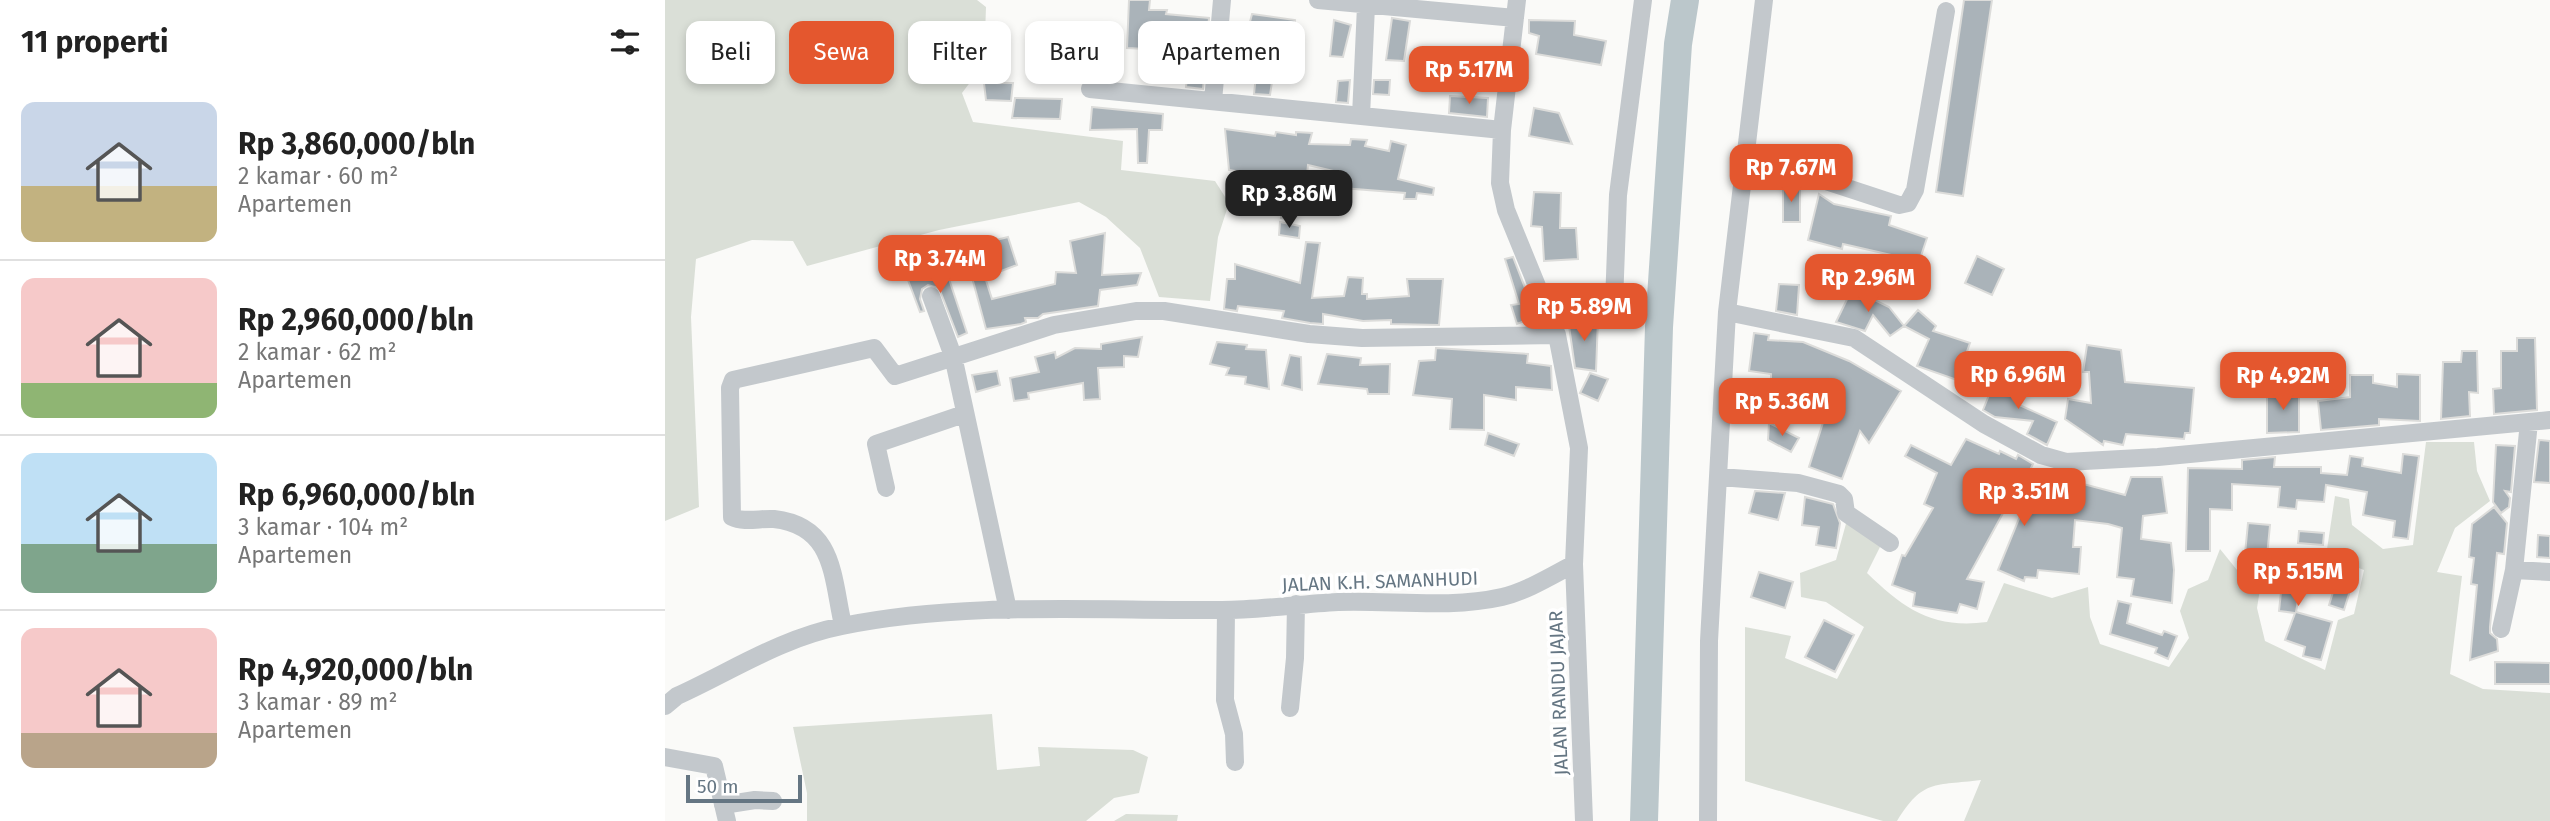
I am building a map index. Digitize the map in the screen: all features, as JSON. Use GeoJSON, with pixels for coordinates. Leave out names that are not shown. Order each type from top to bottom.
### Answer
{"type":"FeatureCollection","features":[{"type":"Feature","properties":{"kind":"street"},"geometry":{"type":"LineString","coordinates":[[1213,101],[1222,0]]}},
{"type":"Feature","properties":{"kind":"street"},"geometry":{"type":"LineString","coordinates":[[1318,0],[1366,5],[1516,9],[1502,130],[1501,196],[1557,335],[1579,448],[1574,564]]}},
{"type":"Feature","properties":{"kind":"street"},"geometry":{"type":"LineString","coordinates":[[1545,304],[1614,303],[1618,195],[1643,0]]}},
{"type":"Feature","properties":{"kind":"street"},"geometry":{"type":"LineString","coordinates":[[1708,821],[1709,641],[1735,476],[1727,312],[1764,0]]}},
{"type":"Feature","properties":{"kind":"street"},"geometry":{"type":"LineString","coordinates":[[1361,116],[1366,5]]}},
{"type":"Feature","properties":{"kind":"street"},"geometry":{"type":"LineString","coordinates":[[1744,154],[1899,205],[1908,203],[1915,190],[1946,11]]}},
{"type":"Feature","properties":{"kind":"street"},"geometry":{"type":"LineString","coordinates":[[1090,89],[1502,130]]}},
{"type":"Feature","properties":{"kind":"street"},"geometry":{"type":"LineString","coordinates":[[931,296],[953,356],[1008,610]]}},
{"type":"Feature","properties":{"kind":"street"},"geometry":{"type":"LineString","coordinates":[[843,625],[827,557],[820,540],[813,532],[774,519],[732,517],[730,382],[874,348],[895,376],[1053,326],[1148,310],[1309,334],[1362,338],[1557,335]]}},
{"type":"Feature","properties":{"kind":"street"},"geometry":{"type":"LineString","coordinates":[[1727,312],[1854,338],[1984,424],[2041,456],[2066,462],[2158,457],[2550,420]]}},
{"type":"Feature","properties":{"kind":"street"},"geometry":{"type":"LineString","coordinates":[[886,488],[876,444],[964,414]]}},
{"type":"Feature","properties":{"kind":"street"},"geometry":{"type":"LineString","coordinates":[[2501,629],[2514,570],[2529,422]]}},
{"type":"Feature","properties":{"kind":"street"},"geometry":{"type":"LineString","coordinates":[[1735,476],[1798,483],[1843,496],[1846,513],[1890,543]]}},
{"type":"Feature","properties":{"kind":"street","name":"JALAN K.H. SAMANHUDI"},"geometry":{"type":"LineString","coordinates":[[665,706],[677,696],[768,649],[804,635],[843,625],[903,617],[1008,610],[1226,610],[1296,604],[1439,602],[1502,597],[1522,591],[1574,564]]}},
{"type":"Feature","properties":{"kind":"street","name":"JALAN RANDU JAJAR"},"geometry":{"type":"LineString","coordinates":[[1574,564],[1584,821]]}},
{"type":"Feature","properties":{"kind":"street"},"geometry":{"type":"LineString","coordinates":[[2514,570],[2550,572]]}},
{"type":"Feature","properties":{"kind":"street"},"geometry":{"type":"LineString","coordinates":[[1290,708],[1295,658],[1296,604]]}},
{"type":"Feature","properties":{"kind":"street"},"geometry":{"type":"LineString","coordinates":[[1226,610],[1225,700],[1234,734],[1235,762]]}},
{"type":"Feature","properties":{"kind":"street"},"geometry":{"type":"LineString","coordinates":[[665,757],[714,766],[725,813],[755,800],[773,801]]}},
{"type":"Feature","properties":{"kind":"shaded area"},"geometry":{"type":"Polygon","coordinates":[[[665,0],[977,0],[986,7],[986,21],[908,21],[908,84],[969,84],[962,93],[973,122],[1123,141],[1121,170],[1215,181],[1229,203],[1218,237],[1210,301],[1159,297],[1140,248],[1106,217],[1079,202],[939,230],[807,266],[793,241],[752,240],[696,259],[691,317],[699,507],[665,521],[665,0]]]}},
{"type":"Feature","properties":{"kind":"shaded area"},"geometry":{"type":"Polygon","coordinates":[[[2426,442],[2474,442],[2477,471],[2490,501],[2455,528],[2437,572],[2462,576],[2450,674],[2483,689],[2550,693],[2550,821],[1964,821],[1981,780],[1931,787],[1914,798],[1897,821],[1883,821],[1745,781],[1745,627],[1791,636],[1785,658],[1837,679],[1864,627],[1826,602],[1801,597],[1800,573],[1836,560],[1847,520],[1882,543],[1867,573],[1894,597],[1921,614],[1951,622],[1987,622],[2004,583],[2052,598],[2088,587],[2090,617],[2100,644],[2169,667],[2189,638],[2180,611],[2188,589],[2208,580],[2220,549],[2246,581],[2260,589],[2257,608],[2265,641],[2325,670],[2338,620],[2354,614],[2364,570],[2326,556],[2335,496],[2349,499],[2352,525],[2383,549],[2413,545],[2426,442]]]}},
{"type":"Feature","properties":{"kind":"shaded area"},"geometry":{"type":"Polygon","coordinates":[[[992,714],[997,770],[1040,766],[1038,747],[1133,750],[1148,757],[1139,793],[1114,798],[1086,821],[807,821],[807,793],[793,727],[992,714]]]}},
{"type":"Feature","properties":{"kind":"shaded area"},"geometry":{"type":"Polygon","coordinates":[[[1126,814],[1178,815],[1177,821],[1114,821],[1126,814]]]}},
{"type":"Feature","properties":{"kind":"building"},"geometry":{"type":"Polygon","coordinates":[[[1129,0],[1150,0],[1149,10],[1167,10],[1166,14],[1209,18],[1209,21],[1138,21],[1138,49],[1127,48],[1129,0]]]}},
{"type":"Feature","properties":{"kind":"building"},"geometry":{"type":"Polygon","coordinates":[[[1964,0],[1992,0],[1963,196],[1936,192],[1964,0]]]}},
{"type":"Feature","properties":{"kind":"building"},"geometry":{"type":"Polygon","coordinates":[[[1252,14],[1295,20],[1295,21],[1250,21],[1252,14]]]}},
{"type":"Feature","properties":{"kind":"building"},"geometry":{"type":"Polygon","coordinates":[[[1392,18],[1410,21],[1404,61],[1386,60],[1392,18]]]}},
{"type":"Feature","properties":{"kind":"building"},"geometry":{"type":"Polygon","coordinates":[[[1334,20],[1351,25],[1343,57],[1330,56],[1334,20]]]}},
{"type":"Feature","properties":{"kind":"building"},"geometry":{"type":"Polygon","coordinates":[[[1529,20],[1575,21],[1574,35],[1606,41],[1601,65],[1536,54],[1539,36],[1529,33],[1529,20]]]}},
{"type":"Feature","properties":{"kind":"building"},"geometry":{"type":"Polygon","coordinates":[[[1464,47],[1496,51],[1493,72],[1461,68],[1464,47]]]}},
{"type":"Feature","properties":{"kind":"building"},"geometry":{"type":"Polygon","coordinates":[[[1350,80],[1348,103],[1336,102],[1338,81],[1350,80]]]}},
{"type":"Feature","properties":{"kind":"building"},"geometry":{"type":"Polygon","coordinates":[[[1374,80],[1390,80],[1389,95],[1373,94],[1374,80]]]}},
{"type":"Feature","properties":{"kind":"building"},"geometry":{"type":"Polygon","coordinates":[[[1013,83],[1011,101],[986,100],[984,84],[1013,83]]]}},
{"type":"Feature","properties":{"kind":"building"},"geometry":{"type":"Polygon","coordinates":[[[1186,84],[1203,84],[1203,89],[1186,87],[1186,84]]]}},
{"type":"Feature","properties":{"kind":"building"},"geometry":{"type":"Polygon","coordinates":[[[1255,84],[1272,84],[1270,95],[1254,94],[1255,84]]]}},
{"type":"Feature","properties":{"kind":"building"},"geometry":{"type":"Polygon","coordinates":[[[1450,96],[1488,98],[1487,117],[1449,113],[1450,96]]]}},
{"type":"Feature","properties":{"kind":"building"},"geometry":{"type":"Polygon","coordinates":[[[1015,98],[1062,99],[1060,119],[1012,118],[1015,98]]]}},
{"type":"Feature","properties":{"kind":"building"},"geometry":{"type":"Polygon","coordinates":[[[1092,107],[1163,114],[1162,130],[1149,130],[1147,163],[1138,163],[1137,129],[1090,130],[1092,107]]]}},
{"type":"Feature","properties":{"kind":"building"},"geometry":{"type":"Polygon","coordinates":[[[1534,108],[1559,113],[1572,144],[1529,136],[1534,108]]]}},
{"type":"Feature","properties":{"kind":"building"},"geometry":{"type":"Polygon","coordinates":[[[1225,129],[1275,136],[1276,132],[1296,135],[1296,132],[1312,133],[1309,144],[1350,145],[1351,139],[1367,140],[1365,146],[1389,151],[1391,141],[1406,145],[1398,179],[1434,188],[1433,195],[1417,193],[1416,199],[1404,199],[1405,193],[1342,188],[1342,173],[1308,165],[1305,195],[1295,193],[1291,219],[1281,218],[1284,192],[1265,188],[1267,176],[1229,170],[1225,129]]]}},
{"type":"Feature","properties":{"kind":"building"},"geometry":{"type":"Polygon","coordinates":[[[1783,187],[1800,187],[1800,222],[1783,222],[1783,187]]]}},
{"type":"Feature","properties":{"kind":"building"},"geometry":{"type":"Polygon","coordinates":[[[1534,192],[1561,193],[1560,228],[1576,228],[1578,259],[1544,261],[1542,227],[1531,226],[1534,192]]]}},
{"type":"Feature","properties":{"kind":"building"},"geometry":{"type":"Polygon","coordinates":[[[1819,194],[1834,204],[1891,216],[1889,225],[1927,238],[1918,265],[1900,257],[1843,244],[1842,249],[1808,240],[1819,194]]]}},
{"type":"Feature","properties":{"kind":"building"},"geometry":{"type":"Polygon","coordinates":[[[1280,222],[1300,226],[1299,238],[1279,235],[1280,222]]]}},
{"type":"Feature","properties":{"kind":"building"},"geometry":{"type":"Polygon","coordinates":[[[1105,233],[1102,275],[1141,273],[1137,285],[1100,290],[1098,306],[1043,314],[1038,318],[1025,318],[1026,322],[1021,324],[986,329],[964,248],[1008,237],[1017,265],[985,277],[992,299],[1055,284],[1056,272],[1076,273],[1070,241],[1105,233]]]}},
{"type":"Feature","properties":{"kind":"building"},"geometry":{"type":"Polygon","coordinates":[[[1306,242],[1320,243],[1312,298],[1344,296],[1348,277],[1363,278],[1362,294],[1367,294],[1367,299],[1409,296],[1407,279],[1443,279],[1439,325],[1391,324],[1391,320],[1363,321],[1323,314],[1323,324],[1282,318],[1284,311],[1238,306],[1237,311],[1224,309],[1227,279],[1235,279],[1235,264],[1300,283],[1306,242]]]}},
{"type":"Feature","properties":{"kind":"building"},"geometry":{"type":"Polygon","coordinates":[[[1977,256],[2004,269],[1992,295],[1965,283],[1977,256]]]}},
{"type":"Feature","properties":{"kind":"building"},"geometry":{"type":"Polygon","coordinates":[[[1513,257],[1529,298],[1535,324],[1525,324],[1524,321],[1517,324],[1511,305],[1519,304],[1505,259],[1513,257]]]}},
{"type":"Feature","properties":{"kind":"building"},"geometry":{"type":"Polygon","coordinates":[[[944,264],[967,333],[958,337],[939,288],[928,285],[922,289],[920,299],[924,311],[920,312],[908,280],[926,275],[925,273],[944,264]]]}},
{"type":"Feature","properties":{"kind":"building"},"geometry":{"type":"Polygon","coordinates":[[[1779,284],[1799,285],[1797,315],[1776,311],[1779,284]]]}},
{"type":"Feature","properties":{"kind":"building"},"geometry":{"type":"Polygon","coordinates":[[[1852,289],[1889,307],[1904,326],[1890,336],[1873,315],[1865,331],[1836,322],[1852,289]]]}},
{"type":"Feature","properties":{"kind":"building"},"geometry":{"type":"Polygon","coordinates":[[[1918,310],[1936,326],[1933,331],[1970,343],[1957,380],[1917,366],[1929,339],[1904,326],[1918,310]]]}},
{"type":"Feature","properties":{"kind":"building"},"geometry":{"type":"Polygon","coordinates":[[[1568,319],[1598,319],[1596,371],[1575,368],[1568,319]]]}},
{"type":"Feature","properties":{"kind":"building"},"geometry":{"type":"Polygon","coordinates":[[[1754,333],[1769,335],[1768,340],[1803,342],[1849,361],[1901,391],[1869,443],[1860,431],[1842,479],[1809,467],[1832,394],[1824,390],[1822,395],[1807,389],[1808,383],[1771,381],[1771,374],[1749,371],[1754,333]]]}},
{"type":"Feature","properties":{"kind":"building"},"geometry":{"type":"Polygon","coordinates":[[[1142,337],[1138,357],[1124,356],[1124,367],[1098,368],[1100,399],[1084,400],[1083,383],[1028,393],[1029,399],[1014,401],[1010,378],[1039,372],[1035,357],[1055,352],[1056,358],[1075,348],[1101,349],[1101,344],[1142,337]]]}},
{"type":"Feature","properties":{"kind":"building"},"geometry":{"type":"Polygon","coordinates":[[[2517,338],[2535,338],[2537,410],[2494,414],[2493,389],[2501,388],[2501,351],[2517,351],[2517,338]]]}},
{"type":"Feature","properties":{"kind":"building"},"geometry":{"type":"Polygon","coordinates":[[[1217,342],[1247,345],[1246,349],[1266,350],[1269,389],[1245,384],[1246,377],[1226,375],[1229,368],[1210,364],[1217,342]]]}},
{"type":"Feature","properties":{"kind":"building"},"geometry":{"type":"Polygon","coordinates":[[[2087,345],[2121,350],[2125,382],[2194,388],[2190,433],[2185,433],[2184,439],[2126,434],[2123,445],[2104,441],[2103,445],[2065,419],[2068,399],[2091,403],[2089,372],[2083,372],[2087,345]]]}},
{"type":"Feature","properties":{"kind":"building"},"geometry":{"type":"Polygon","coordinates":[[[1436,348],[1528,354],[1527,363],[1551,366],[1552,390],[1516,387],[1516,400],[1484,395],[1484,430],[1450,429],[1452,399],[1413,395],[1419,361],[1435,360],[1436,348]]]}},
{"type":"Feature","properties":{"kind":"building"},"geometry":{"type":"Polygon","coordinates":[[[2462,351],[2477,351],[2478,393],[2469,392],[2470,416],[2441,419],[2443,362],[2461,362],[2462,351]]]}},
{"type":"Feature","properties":{"kind":"building"},"geometry":{"type":"Polygon","coordinates":[[[1327,354],[1361,358],[1360,365],[1390,364],[1389,394],[1368,394],[1367,389],[1318,384],[1327,354]]]}},
{"type":"Feature","properties":{"kind":"building"},"geometry":{"type":"Polygon","coordinates":[[[1290,355],[1301,357],[1302,390],[1282,385],[1290,355]]]}},
{"type":"Feature","properties":{"kind":"building"},"geometry":{"type":"Polygon","coordinates":[[[997,371],[1000,385],[976,392],[972,375],[997,371]]]}},
{"type":"Feature","properties":{"kind":"building"},"geometry":{"type":"Polygon","coordinates":[[[1590,373],[1608,379],[1598,401],[1580,393],[1590,373]]]}},
{"type":"Feature","properties":{"kind":"building"},"geometry":{"type":"Polygon","coordinates":[[[2397,374],[2420,375],[2420,421],[2379,419],[2379,425],[2321,430],[2318,401],[2350,397],[2350,375],[2373,375],[2373,383],[2397,387],[2397,374]]]}},
{"type":"Feature","properties":{"kind":"building"},"geometry":{"type":"Polygon","coordinates":[[[1995,380],[2022,390],[2017,404],[2057,422],[2047,445],[2027,434],[2033,421],[1995,417],[1983,410],[1995,380]]]}},
{"type":"Feature","properties":{"kind":"building"},"geometry":{"type":"Polygon","coordinates":[[[2267,391],[2299,391],[2299,432],[2267,433],[2267,391]]]}},
{"type":"Feature","properties":{"kind":"building"},"geometry":{"type":"Polygon","coordinates":[[[1769,423],[1799,438],[1791,452],[1768,440],[1769,423]]]}},
{"type":"Feature","properties":{"kind":"building"},"geometry":{"type":"Polygon","coordinates":[[[1488,433],[1519,444],[1514,456],[1485,445],[1488,433]]]}},
{"type":"Feature","properties":{"kind":"building"},"geometry":{"type":"Polygon","coordinates":[[[1966,439],[1999,454],[2000,451],[2016,459],[2018,455],[2033,464],[2030,470],[2125,495],[2131,477],[2162,477],[2167,513],[2143,516],[2141,539],[2171,543],[2174,570],[2172,603],[2131,596],[2134,579],[2117,577],[2122,528],[2108,524],[2075,520],[2073,547],[2081,547],[2079,574],[2038,570],[2037,578],[2025,577],[2024,581],[1998,570],[2027,499],[2014,493],[1967,579],[1984,582],[1977,609],[1960,604],[1957,613],[1913,606],[1915,593],[1892,585],[1902,555],[1905,556],[1933,508],[1924,504],[1937,473],[1905,456],[1911,445],[1951,465],[1966,439]]]}},
{"type":"Feature","properties":{"kind":"building"},"geometry":{"type":"Polygon","coordinates":[[[2539,440],[2550,441],[2550,483],[2534,482],[2539,440]]]}},
{"type":"Feature","properties":{"kind":"building"},"geometry":{"type":"Polygon","coordinates":[[[2496,445],[2515,446],[2511,492],[2505,491],[2510,498],[2509,507],[2501,513],[2493,502],[2496,445]]]}},
{"type":"Feature","properties":{"kind":"building"},"geometry":{"type":"Polygon","coordinates":[[[2403,454],[2419,456],[2408,539],[2393,537],[2395,521],[2363,515],[2367,492],[2326,485],[2324,502],[2297,500],[2296,509],[2278,507],[2280,487],[2232,484],[2232,510],[2210,509],[2210,551],[2186,551],[2188,468],[2242,469],[2242,460],[2275,457],[2274,467],[2321,467],[2321,473],[2347,475],[2350,456],[2363,458],[2362,466],[2401,473],[2403,454]]]}},
{"type":"Feature","properties":{"kind":"building"},"geometry":{"type":"Polygon","coordinates":[[[1755,491],[1785,493],[1778,520],[1749,513],[1755,491]]]}},
{"type":"Feature","properties":{"kind":"building"},"geometry":{"type":"Polygon","coordinates":[[[1805,497],[1833,504],[1840,523],[1836,548],[1816,545],[1819,527],[1802,525],[1805,497]]]}},
{"type":"Feature","properties":{"kind":"building"},"geometry":{"type":"Polygon","coordinates":[[[2494,507],[2507,523],[2504,554],[2497,553],[2490,627],[2490,633],[2497,639],[2498,651],[2470,660],[2477,585],[2471,584],[2474,558],[2469,557],[2472,524],[2494,507]]]}},
{"type":"Feature","properties":{"kind":"building"},"geometry":{"type":"Polygon","coordinates":[[[2248,523],[2270,525],[2266,567],[2244,564],[2248,523]]]}},
{"type":"Feature","properties":{"kind":"building"},"geometry":{"type":"Polygon","coordinates":[[[2299,531],[2324,533],[2323,545],[2298,543],[2299,531]]]}},
{"type":"Feature","properties":{"kind":"building"},"geometry":{"type":"Polygon","coordinates":[[[2538,535],[2550,536],[2550,558],[2537,557],[2538,535]]]}},
{"type":"Feature","properties":{"kind":"building"},"geometry":{"type":"Polygon","coordinates":[[[2269,561],[2309,567],[2305,590],[2300,589],[2296,612],[2332,622],[2321,660],[2303,656],[2305,647],[2285,640],[2295,613],[2279,611],[2281,592],[2265,590],[2269,561]]]}},
{"type":"Feature","properties":{"kind":"building"},"geometry":{"type":"Polygon","coordinates":[[[1759,572],[1793,582],[1785,608],[1751,597],[1759,572]]]}},
{"type":"Feature","properties":{"kind":"building"},"geometry":{"type":"Polygon","coordinates":[[[2338,576],[2353,581],[2344,610],[2329,605],[2338,576]]]}},
{"type":"Feature","properties":{"kind":"building"},"geometry":{"type":"Polygon","coordinates":[[[2118,601],[2131,604],[2127,623],[2162,635],[2164,631],[2177,636],[2168,659],[2155,653],[2157,648],[2110,634],[2118,601]]]}},
{"type":"Feature","properties":{"kind":"building"},"geometry":{"type":"Polygon","coordinates":[[[1824,620],[1854,635],[1835,672],[1805,657],[1824,620]]]}},
{"type":"Feature","properties":{"kind":"building"},"geometry":{"type":"Polygon","coordinates":[[[2495,662],[2550,663],[2550,684],[2495,684],[2495,662]]]}},
{"type":"Feature","properties":{"kind":"waterway"},"geometry":{"type":"LineString","coordinates":[[1644,821],[1659,327],[1678,44],[1685,0]]}}]}
